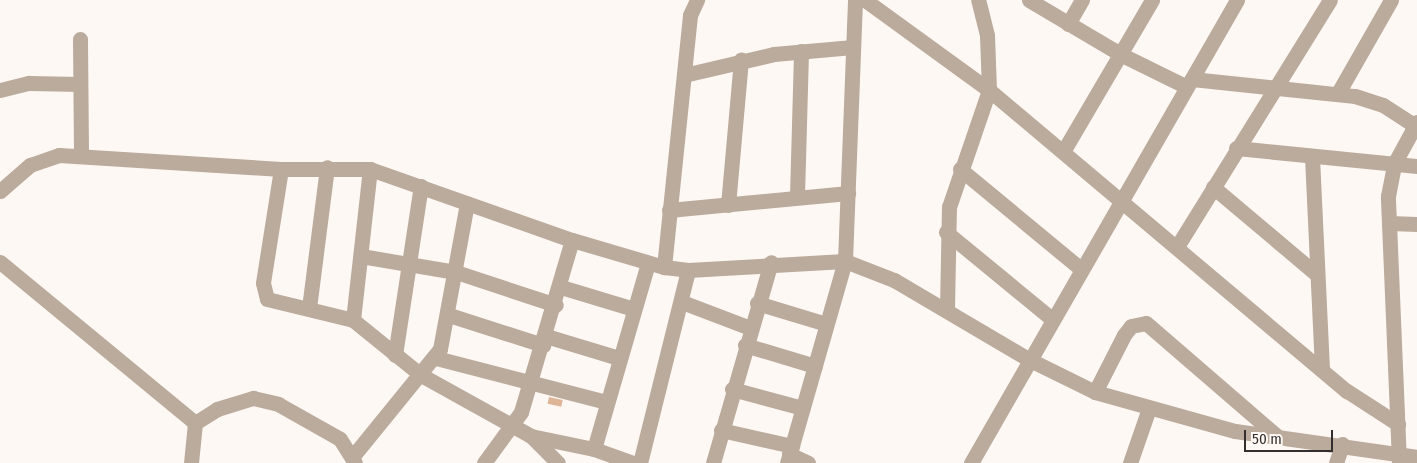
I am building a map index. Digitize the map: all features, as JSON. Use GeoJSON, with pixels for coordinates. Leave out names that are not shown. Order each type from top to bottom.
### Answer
{"type":"FeatureCollection","features":[{"type":"Feature","properties":{"kind":"street"},"geometry":{"type":"LineString","coordinates":[[664,267],[690,15],[698,0]]}},
{"type":"Feature","properties":{"kind":"street"},"geometry":{"type":"LineString","coordinates":[[789,454],[845,261],[855,0]]}},
{"type":"Feature","properties":{"kind":"street"},"geometry":{"type":"LineString","coordinates":[[865,0],[990,90],[1064,150],[1120,201],[1178,245],[1366,406],[1398,424]]}},
{"type":"Feature","properties":{"kind":"street"},"geometry":{"type":"LineString","coordinates":[[947,309],[946,232],[960,169],[990,90],[987,35],[978,0]]}},
{"type":"Feature","properties":{"kind":"street"},"geometry":{"type":"LineString","coordinates":[[1029,0],[1122,55],[1190,83],[1275,87],[1338,94],[1371,100],[1416,124],[1394,164],[1388,196],[1399,458]]}},
{"type":"Feature","properties":{"kind":"street"},"geometry":{"type":"LineString","coordinates":[[1068,24],[1082,0]]}},
{"type":"Feature","properties":{"kind":"street"},"geometry":{"type":"LineString","coordinates":[[1064,150],[1122,55],[1152,0]]}},
{"type":"Feature","properties":{"kind":"street"},"geometry":{"type":"LineString","coordinates":[[971,463],[1028,359],[1237,0]]}},
{"type":"Feature","properties":{"kind":"street"},"geometry":{"type":"LineString","coordinates":[[1178,245],[1236,148],[1330,0]]}},
{"type":"Feature","properties":{"kind":"street"},"geometry":{"type":"LineString","coordinates":[[1338,94],[1391,0]]}},
{"type":"Feature","properties":{"kind":"street"},"geometry":{"type":"LineString","coordinates":[[80,39],[81,156]]}},
{"type":"Feature","properties":{"kind":"street"},"geometry":{"type":"LineString","coordinates":[[684,75],[742,60],[802,51],[853,47]]}},
{"type":"Feature","properties":{"kind":"street"},"geometry":{"type":"LineString","coordinates":[[797,196],[802,51]]}},
{"type":"Feature","properties":{"kind":"street"},"geometry":{"type":"LineString","coordinates":[[728,205],[742,60]]}},
{"type":"Feature","properties":{"kind":"street"},"geometry":{"type":"LineString","coordinates":[[0,90],[29,83],[80,84]]}},
{"type":"Feature","properties":{"kind":"street"},"geometry":{"type":"LineString","coordinates":[[1236,148],[1417,166]]}},
{"type":"Feature","properties":{"kind":"street"},"geometry":{"type":"LineString","coordinates":[[0,191],[43,157],[81,156],[281,169],[327,167],[370,169],[572,240],[664,267],[688,270],[771,262],[845,261],[947,309],[1028,359],[1095,392],[1207,426],[1278,437],[1342,444],[1399,458],[1417,457]]}},
{"type":"Feature","properties":{"kind":"street"},"geometry":{"type":"LineString","coordinates":[[1312,157],[1315,273],[1322,368]]}},
{"type":"Feature","properties":{"kind":"street"},"geometry":{"type":"LineString","coordinates":[[309,308],[327,167]]}},
{"type":"Feature","properties":{"kind":"street"},"geometry":{"type":"LineString","coordinates":[[281,169],[263,291],[275,303],[309,308],[353,320],[421,375],[513,428],[531,436],[594,449],[633,463]]}},
{"type":"Feature","properties":{"kind":"street"},"geometry":{"type":"LineString","coordinates":[[353,320],[370,169]]}},
{"type":"Feature","properties":{"kind":"street"},"geometry":{"type":"LineString","coordinates":[[960,169],[1081,269]]}},
{"type":"Feature","properties":{"kind":"street"},"geometry":{"type":"LineString","coordinates":[[395,355],[407,264],[421,186]]}},
{"type":"Feature","properties":{"kind":"street"},"geometry":{"type":"LineString","coordinates":[[1213,187],[1315,273]]}},
{"type":"Feature","properties":{"kind":"street"},"geometry":{"type":"LineString","coordinates":[[669,210],[797,196],[848,193]]}},
{"type":"Feature","properties":{"kind":"street"},"geometry":{"type":"LineString","coordinates":[[195,423],[217,409],[253,398],[278,404],[340,440],[354,459],[436,358],[449,315],[467,203]]}},
{"type":"Feature","properties":{"kind":"street"},"geometry":{"type":"LineString","coordinates":[[1390,223],[1417,224]]}},
{"type":"Feature","properties":{"kind":"street"},"geometry":{"type":"LineString","coordinates":[[946,232],[1052,319]]}},
{"type":"Feature","properties":{"kind":"street"},"geometry":{"type":"LineString","coordinates":[[484,463],[513,428],[532,382],[556,305],[572,240]]}},
{"type":"Feature","properties":{"kind":"street"},"geometry":{"type":"LineString","coordinates":[[361,256],[456,272],[556,305]]}},
{"type":"Feature","properties":{"kind":"street"},"geometry":{"type":"LineString","coordinates":[[0,262],[195,423]]}},
{"type":"Feature","properties":{"kind":"street"},"geometry":{"type":"LineString","coordinates":[[713,463],[732,389],[771,262]]}},
{"type":"Feature","properties":{"kind":"street"},"geometry":{"type":"LineString","coordinates":[[594,449],[606,402],[648,263]]}},
{"type":"Feature","properties":{"kind":"street"},"geometry":{"type":"LineString","coordinates":[[640,463],[682,302],[688,270]]}},
{"type":"Feature","properties":{"kind":"street"},"geometry":{"type":"LineString","coordinates":[[561,287],[634,310]]}},
{"type":"Feature","properties":{"kind":"street"},"geometry":{"type":"LineString","coordinates":[[682,302],[750,328]]}},
{"type":"Feature","properties":{"kind":"street"},"geometry":{"type":"LineString","coordinates":[[757,303],[826,324]]}},
{"type":"Feature","properties":{"kind":"street"},"geometry":{"type":"LineString","coordinates":[[449,315],[619,358]]}},
{"type":"Feature","properties":{"kind":"street"},"geometry":{"type":"LineString","coordinates":[[1095,392],[1124,335],[1131,326],[1146,323],[1278,437]]}},
{"type":"Feature","properties":{"kind":"street"},"geometry":{"type":"LineString","coordinates":[[745,345],[815,366]]}},
{"type":"Feature","properties":{"kind":"street"},"geometry":{"type":"LineString","coordinates":[[436,358],[606,402]]}},
{"type":"Feature","properties":{"kind":"street"},"geometry":{"type":"LineString","coordinates":[[732,389],[803,408]]}},
{"type":"Feature","properties":{"kind":"street"},"geometry":{"type":"LineString","coordinates":[[1130,463],[1149,408]]}},
{"type":"Feature","properties":{"kind":"street"},"geometry":{"type":"LineString","coordinates":[[191,463],[195,423]]}},
{"type":"Feature","properties":{"kind":"street"},"geometry":{"type":"LineString","coordinates":[[721,430],[789,454],[808,463]]}},
{"type":"Feature","properties":{"kind":"street"},"geometry":{"type":"LineString","coordinates":[[531,436],[558,463]]}},
{"type":"Feature","properties":{"kind":"street"},"geometry":{"type":"LineString","coordinates":[[1336,463],[1342,444]]}},
{"type":"Feature","properties":{"kind":"building"},"geometry":{"type":"Polygon","coordinates":[[[549,397],[563,400],[561,407],[548,404],[549,397]]]}}]}
